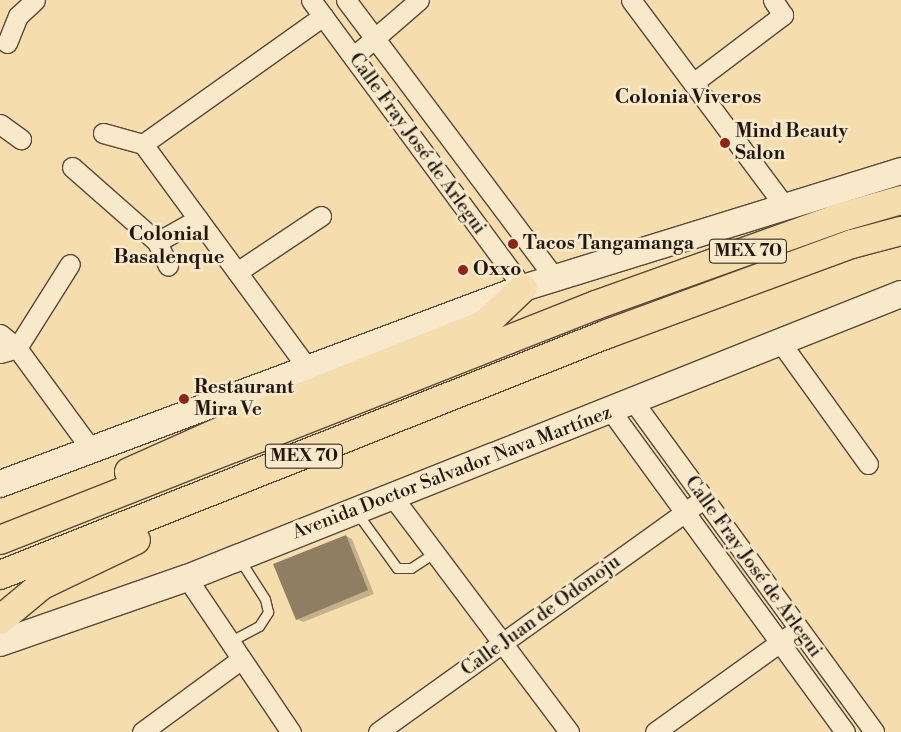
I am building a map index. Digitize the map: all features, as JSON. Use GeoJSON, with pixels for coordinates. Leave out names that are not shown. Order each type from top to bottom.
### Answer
{"type":"FeatureCollection","features":[{"type":"Feature","properties":{"kind":"highway","name":"MEX 70"},"geometry":{"type":"LineString","coordinates":[[0,540],[596,305],[845,216],[901,200]]}},
{"type":"Feature","properties":{"kind":"highway","name":"MEX 70"},"geometry":{"type":"LineString","coordinates":[[0,575],[607,334],[852,244],[901,231]]}},
{"type":"Feature","properties":{"kind":"highway"},"geometry":{"type":"LineString","coordinates":[[37,525],[170,452],[485,324],[523,288]]}},
{"type":"Feature","properties":{"kind":"highway"},"geometry":{"type":"LineString","coordinates":[[0,620],[42,585],[166,525],[255,475]]}},
{"type":"Feature","properties":{"kind":"main road"},"geometry":{"type":"LineString","coordinates":[[0,484],[554,277],[784,205],[901,171]]}},
{"type":"Feature","properties":{"kind":"main road","name":"Avenida Doctor Salvador Nava Martínez"},"geometry":{"type":"LineString","coordinates":[[0,643],[187,578],[901,294]]}},
{"type":"Feature","properties":{"kind":"street"},"geometry":{"type":"LineString","coordinates":[[7,43],[18,16],[35,0]]}},
{"type":"Feature","properties":{"kind":"street","name":"Calle Fray José de Arlegui"},"geometry":{"type":"LineString","coordinates":[[311,0],[523,288]]}},
{"type":"Feature","properties":{"kind":"street","name":"Calle Fray José de Arlegui"},"geometry":{"type":"LineString","coordinates":[[346,0],[554,277]]}},
{"type":"Feature","properties":{"kind":"street"},"geometry":{"type":"LineString","coordinates":[[353,57],[419,0]]}},
{"type":"Feature","properties":{"kind":"street"},"geometry":{"type":"LineString","coordinates":[[693,83],[783,15],[772,0]]}},
{"type":"Feature","properties":{"kind":"street"},"geometry":{"type":"LineString","coordinates":[[635,2],[784,205]]}},
{"type":"Feature","properties":{"kind":"street"},"geometry":{"type":"LineString","coordinates":[[143,144],[323,16]]}},
{"type":"Feature","properties":{"kind":"street"},"geometry":{"type":"LineString","coordinates":[[0,124],[21,139]]}},
{"type":"Feature","properties":{"kind":"street"},"geometry":{"type":"LineString","coordinates":[[103,133],[143,144],[308,369]]}},
{"type":"Feature","properties":{"kind":"street"},"geometry":{"type":"LineString","coordinates":[[72,166],[158,242],[168,266]]}},
{"type":"Feature","properties":{"kind":"street"},"geometry":{"type":"LineString","coordinates":[[237,272],[321,216]]}},
{"type":"Feature","properties":{"kind":"street"},"geometry":{"type":"LineString","coordinates":[[158,242],[198,219]]}},
{"type":"Feature","properties":{"kind":"street"},"geometry":{"type":"LineString","coordinates":[[8,350],[70,264]]}},
{"type":"Feature","properties":{"kind":"street"},"geometry":{"type":"LineString","coordinates":[[0,334],[8,350],[91,449]]}},
{"type":"Feature","properties":{"kind":"street"},"geometry":{"type":"LineString","coordinates":[[781,343],[868,464]]}},
{"type":"Feature","properties":{"kind":"street","name":"Calle Fray José de Arlegui"},"geometry":{"type":"LineString","coordinates":[[622,406],[704,499],[871,731]]}},
{"type":"Feature","properties":{"kind":"street","name":"Calle Fray José de Arlegui"},"geometry":{"type":"LineString","coordinates":[[622,406],[684,513],[845,732]]}},
{"type":"Feature","properties":{"kind":"street"},"geometry":{"type":"LineString","coordinates":[[392,496],[569,732]]}},
{"type":"Feature","properties":{"kind":"street","name":"Calle Juan de Odonoju"},"geometry":{"type":"LineString","coordinates":[[378,732],[504,644],[704,499]]}},
{"type":"Feature","properties":{"kind":"street"},"geometry":{"type":"LineString","coordinates":[[187,578],[240,660],[291,732]]}},
{"type":"Feature","properties":{"kind":"street"},"geometry":{"type":"LineString","coordinates":[[655,732],[798,629]]}},
{"type":"Feature","properties":{"kind":"street"},"geometry":{"type":"LineString","coordinates":[[142,732],[240,660]]}},
{"type":"Feature","properties":{"kind":"lane"},"geometry":{"type":"LineString","coordinates":[[356,511],[397,568],[411,568],[434,553]]}},
{"type":"Feature","properties":{"kind":"lane"},"geometry":{"type":"LineString","coordinates":[[229,642],[260,626],[268,612],[265,599],[238,557]]}},
{"type":"Feature","properties":{"kind":"building"},"geometry":{"type":"Polygon","coordinates":[[[346,535],[368,590],[296,620],[273,564],[346,535]]]}},
{"type":"Feature","properties":{"kind":"place","name":"Mind Beauty Salon"},"geometry":{"type":"Point","coordinates":[725,143]}},
{"type":"Feature","properties":{"kind":"place","name":"Tacos Tangamanga"},"geometry":{"type":"Point","coordinates":[513,244]}},
{"type":"Feature","properties":{"kind":"place","name":"Oxxo"},"geometry":{"type":"Point","coordinates":[463,270]}},
{"type":"Feature","properties":{"kind":"place","name":"Restaurant Mira Ve"},"geometry":{"type":"Point","coordinates":[184,399]}},
{"type":"Feature","properties":{"kind":"district","name":"Colonia Viveros"},"geometry":{"type":"Point","coordinates":[688,97]}},
{"type":"Feature","properties":{"kind":"district","name":"Colonial Basalenque"},"geometry":{"type":"Point","coordinates":[169,246]}}]}
